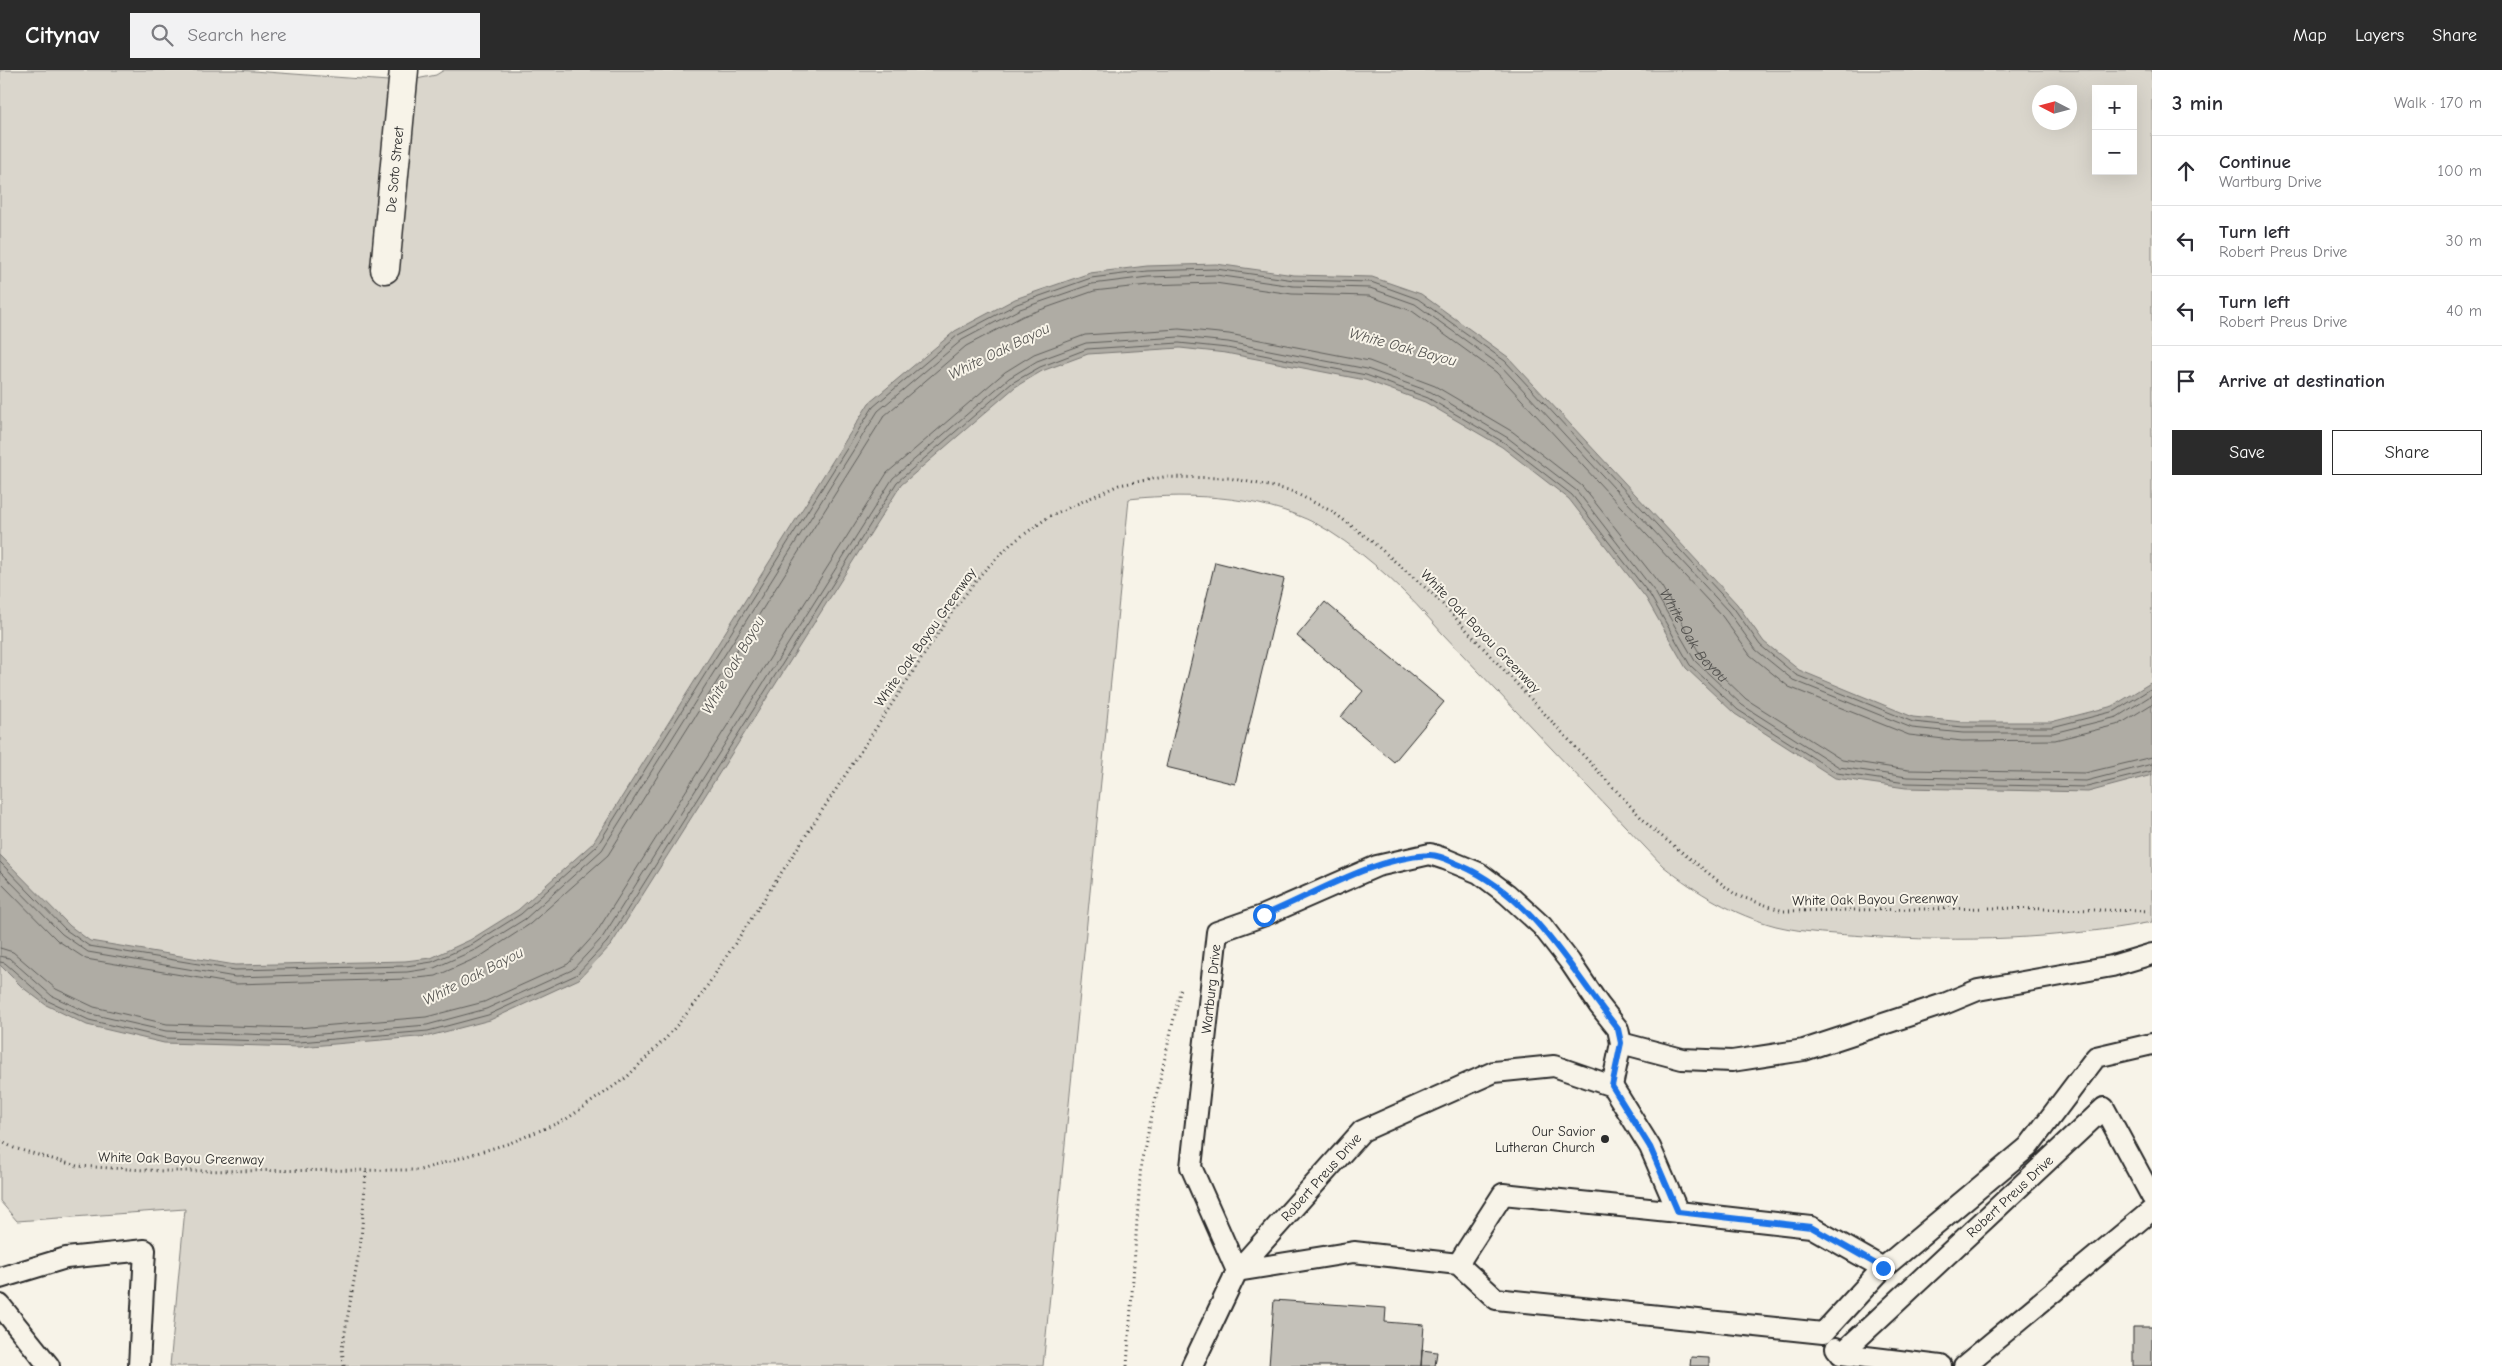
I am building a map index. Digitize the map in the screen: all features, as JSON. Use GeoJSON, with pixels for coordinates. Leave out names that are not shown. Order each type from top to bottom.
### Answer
{"type":"FeatureCollection","features":[{"type":"Feature","properties":{"kind":"street","name":"De Soto Street"},"geometry":{"type":"LineString","coordinates":[[385,269],[404,70]]}},
{"type":"Feature","properties":{"kind":"lane","name":"Wartburg Drive"},"geometry":{"type":"LineString","coordinates":[[1237,1271],[1191,1168],[1217,932],[1274,911],[1377,866],[1430,854],[1479,874],[1507,894],[1542,926],[1618,1029],[1621,1043]]}},
{"type":"Feature","properties":{"kind":"lane"},"geometry":{"type":"LineString","coordinates":[[1678,1212],[1650,1147],[1612,1086],[1621,1043],[1690,1060],[1732,1061],[1804,1050],[1944,1004],[1978,990],[2112,966],[2152,954]]}},
{"type":"Feature","properties":{"kind":"lane","name":"Robert Preus Drive"},"geometry":{"type":"LineString","coordinates":[[1823,1333],[1883,1268],[2028,1147],[2096,1057],[2152,1044]]}},
{"type":"Feature","properties":{"kind":"lane","name":"Robert Preus Drive"},"geometry":{"type":"LineString","coordinates":[[1237,1271],[1362,1131],[1494,1072],[1554,1066],[1612,1086]]}},
{"type":"Feature","properties":{"kind":"lane","name":"Robert Preus Drive"},"geometry":{"type":"LineString","coordinates":[[1841,1354],[2104,1108],[2152,1197]]}},
{"type":"Feature","properties":{"kind":"lane"},"geometry":{"type":"LineString","coordinates":[[1458,1264],[1503,1194],[1811,1227],[1883,1268]]}},
{"type":"Feature","properties":{"kind":"lane"},"geometry":{"type":"LineString","coordinates":[[1964,1366],[2152,1210]]}},
{"type":"Feature","properties":{"kind":"lane"},"geometry":{"type":"LineString","coordinates":[[0,1278],[66,1258],[145,1250],[139,1366]]}},
{"type":"Feature","properties":{"kind":"lane"},"geometry":{"type":"LineString","coordinates":[[1192,1366],[1237,1271],[1354,1252],[1458,1264],[1496,1299],[1823,1333],[1841,1354],[1941,1366]]}},
{"type":"Feature","properties":{"kind":"lane"},"geometry":{"type":"LineString","coordinates":[[0,1305],[49,1366]]}},
{"type":"Feature","properties":{"kind":"path","name":"White Oak Bayou Greenway"},"geometry":{"type":"LineString","coordinates":[[0,1141],[14,1148],[77,1166],[163,1172],[366,1172],[420,1170],[510,1143],[565,1120],[627,1077],[666,1037],[698,1000],[954,609],[982,573],[1012,543],[1050,516],[1119,485],[1164,477],[1238,479],[1289,490],[1333,512],[1369,539],[1435,596],[1650,827],[1736,895],[1783,911],[1994,908],[2152,910]]}},
{"type":"Feature","properties":{"kind":"path"},"geometry":{"type":"LineString","coordinates":[[1127,1366],[1141,1163],[1181,984]]}},
{"type":"Feature","properties":{"kind":"path"},"geometry":{"type":"LineString","coordinates":[[344,1366],[342,1349],[361,1240],[366,1172]]}},
{"type":"Feature","properties":{"kind":"shaded area"},"geometry":{"type":"Polygon","coordinates":[[[0,70],[239,70],[402,82],[436,75],[444,70],[2152,70],[2152,922],[2045,936],[1937,939],[1809,932],[1776,926],[1745,916],[1716,902],[1663,866],[1403,591],[1375,565],[1329,531],[1307,519],[1283,510],[1232,499],[1179,496],[1129,499],[1043,1366],[170,1366],[185,1209],[17,1221],[0,1201],[0,70]]]}},
{"type":"Feature","properties":{"kind":"water","name":"White Oak Bayou"},"geometry":{"type":"Polygon","coordinates":[[[1216,264],[1294,275],[1372,277],[1421,294],[1508,357],[1737,604],[1764,642],[1799,670],[1913,717],[1963,722],[2051,722],[2113,706],[2152,682],[2152,775],[2088,792],[1906,788],[1835,778],[1735,714],[1686,668],[1646,598],[1569,499],[1502,447],[1425,402],[1365,380],[1226,353],[1180,348],[1088,354],[1042,371],[1015,387],[901,485],[611,945],[579,979],[490,1020],[429,1036],[299,1047],[164,1043],[87,1025],[46,1005],[22,987],[0,965],[0,855],[70,926],[90,941],[235,965],[405,961],[431,958],[470,940],[518,910],[593,843],[869,403],[955,331],[1015,299],[1090,273],[1147,266],[1216,264]]]}},
{"type":"Feature","properties":{"kind":"building"},"geometry":{"type":"Polygon","coordinates":[[[1215,562],[1284,579],[1235,784],[1166,767],[1215,562]]]}},
{"type":"Feature","properties":{"kind":"building"},"geometry":{"type":"Polygon","coordinates":[[[1325,602],[1444,702],[1394,762],[1341,717],[1363,691],[1297,636],[1325,602]]]}},
{"type":"Feature","properties":{"kind":"building"},"geometry":{"type":"Polygon","coordinates":[[[1274,1300],[1386,1308],[1385,1322],[1424,1325],[1421,1366],[1269,1366],[1274,1300]]]}},
{"type":"Feature","properties":{"kind":"building"},"geometry":{"type":"Polygon","coordinates":[[[2133,1327],[2152,1327],[2152,1366],[2133,1366],[2133,1327]]]}},
{"type":"Feature","properties":{"kind":"building"},"geometry":{"type":"Polygon","coordinates":[[[1422,1350],[1437,1352],[1435,1366],[1421,1366],[1422,1350]]]}},
{"type":"Feature","properties":{"kind":"building"},"geometry":{"type":"Polygon","coordinates":[[[1691,1357],[1709,1358],[1709,1366],[1690,1366],[1691,1357]]]}},
{"type":"Feature","properties":{"kind":"place","name":"Our Savior Lutheran Church"},"geometry":{"type":"Point","coordinates":[1605,1139]}},
{"type":"Feature","properties":{"kind":"route"},"geometry":{"type":"LineString","coordinates":[[1264,915],[1377,866],[1401,859],[1430,854],[1479,874],[1507,894],[1542,926],[1618,1029],[1621,1043],[1612,1086],[1650,1147],[1678,1212],[1811,1227],[1883,1268]]}}]}
